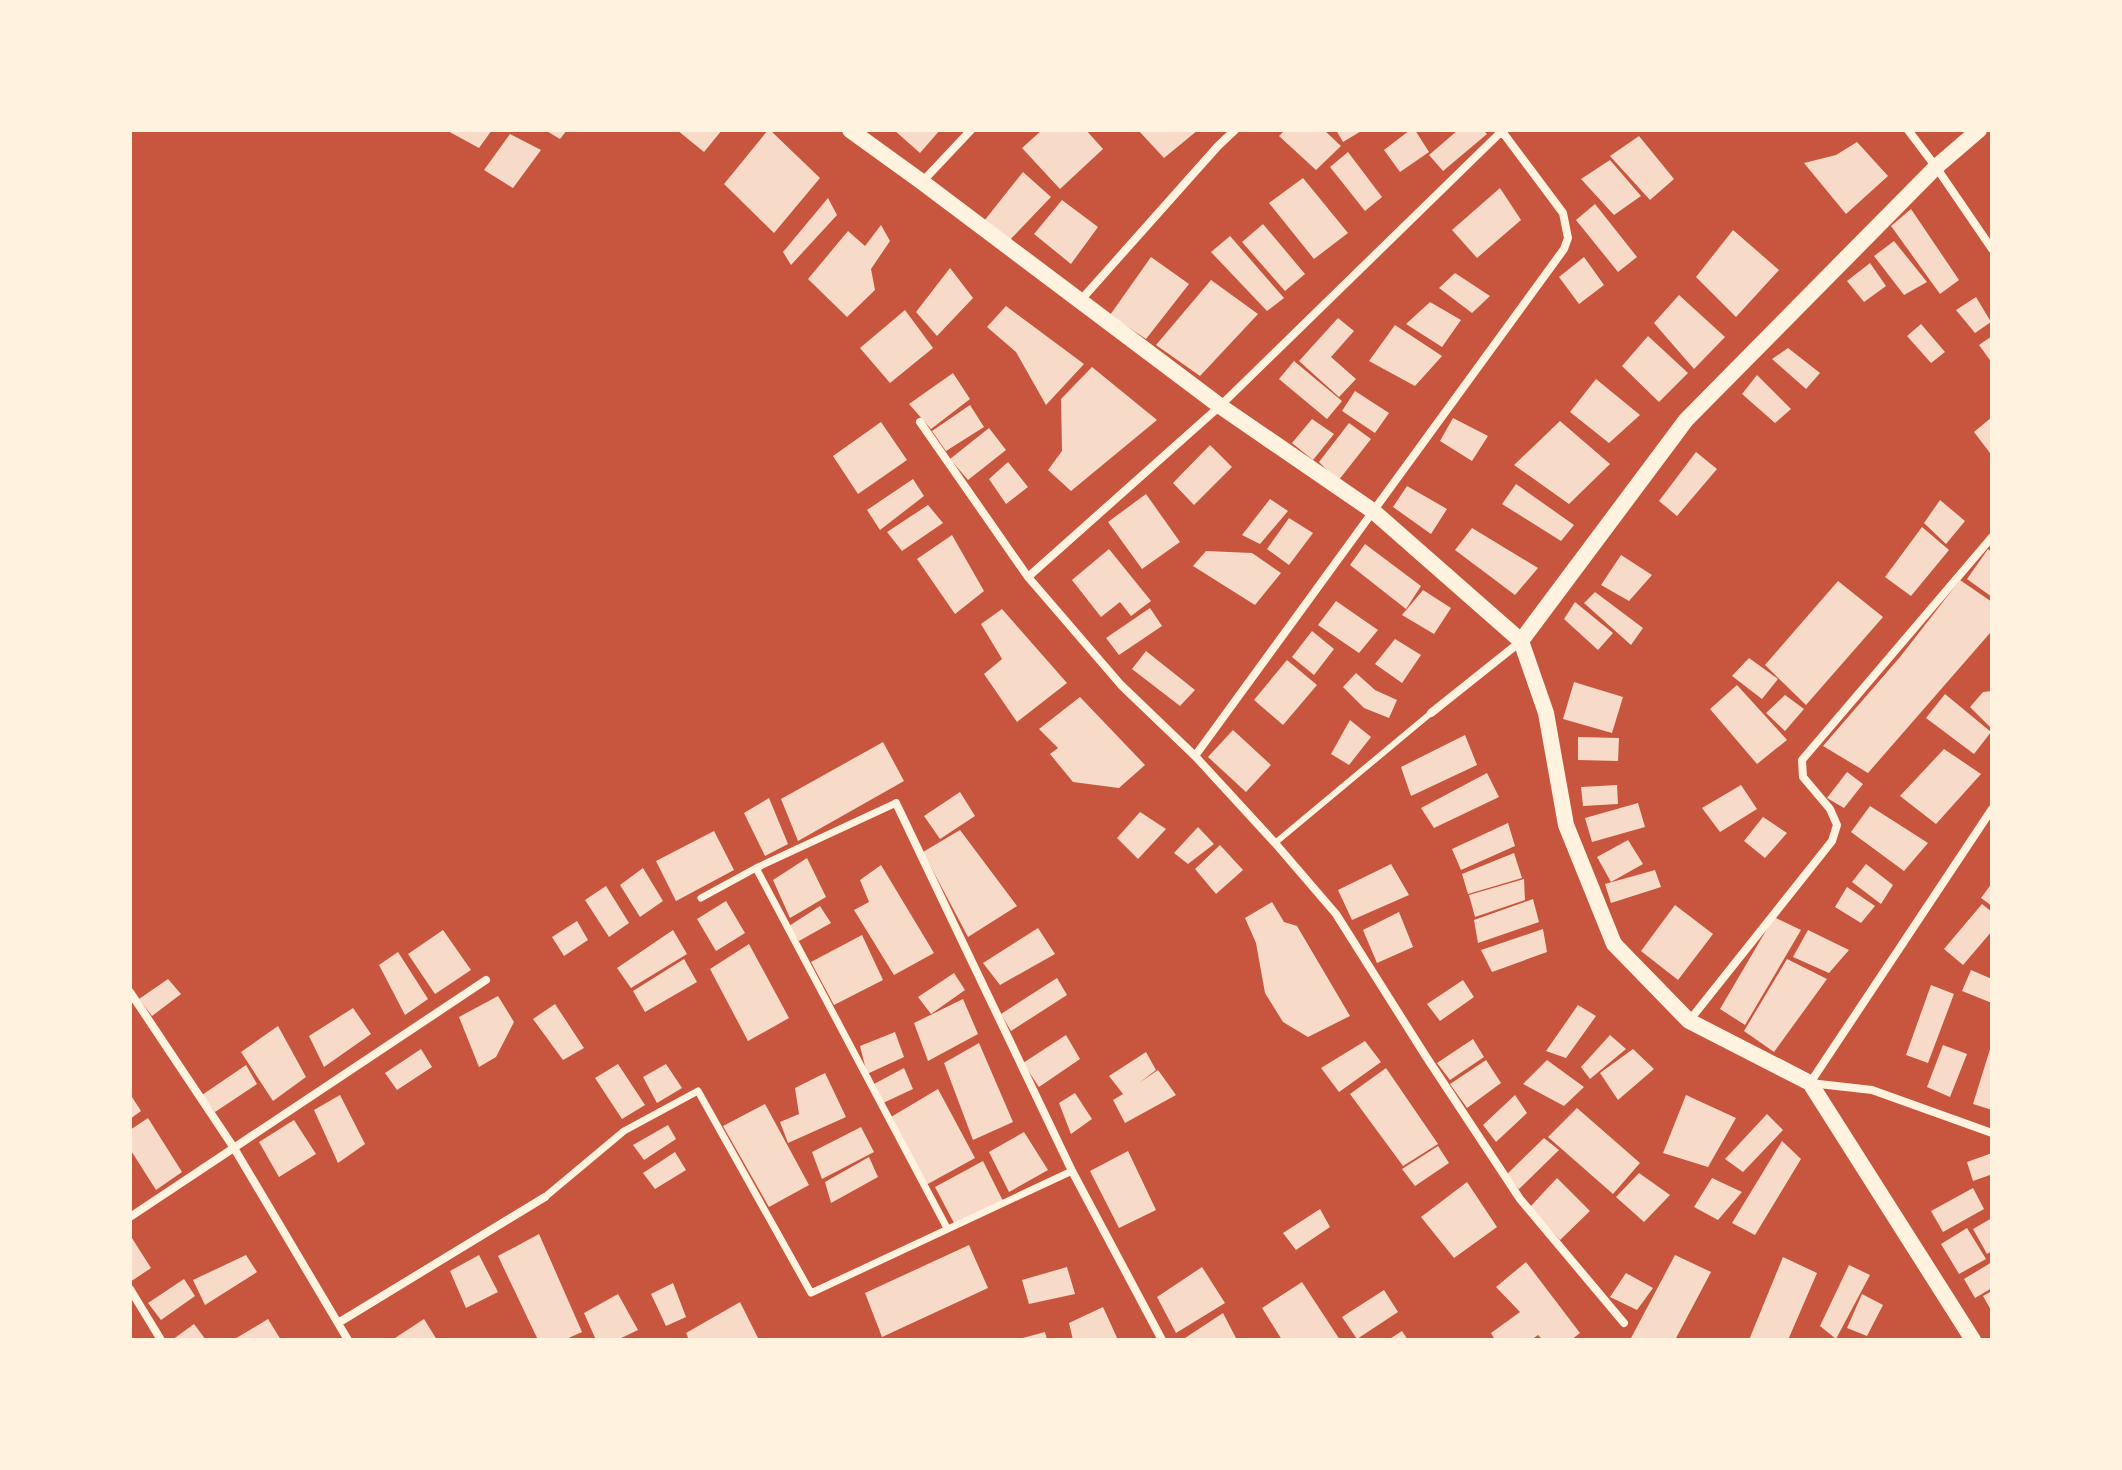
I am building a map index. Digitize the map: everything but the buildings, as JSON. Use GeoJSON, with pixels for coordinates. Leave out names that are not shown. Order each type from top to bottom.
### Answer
{"type":"FeatureCollection","features":[{"type":"Feature","properties":{"kind":"main road"},"geometry":{"type":"LineString","coordinates":[[850,130],[1220,406],[1373,511],[1521,641],[1546,713],[1566,825],[1614,944],[1689,1021],[1810,1083],[1973,1340]]}},
{"type":"Feature","properties":{"kind":"main road"},"geometry":{"type":"LineString","coordinates":[[1521,641],[1686,420],[1936,167],[1979,130]]}},
{"type":"Feature","properties":{"kind":"street"},"geometry":{"type":"LineString","coordinates":[[922,182],[971,130]]}},
{"type":"Feature","properties":{"kind":"street"},"geometry":{"type":"LineString","coordinates":[[1080,301],[1235,130]]}},
{"type":"Feature","properties":{"kind":"street"},"geometry":{"type":"LineString","coordinates":[[1028,577],[1220,406],[1502,130],[1563,213],[1568,238],[1564,249],[1195,756]]}},
{"type":"Feature","properties":{"kind":"street"},"geometry":{"type":"LineString","coordinates":[[1908,130],[1992,249]]}},
{"type":"Feature","properties":{"kind":"street"},"geometry":{"type":"LineString","coordinates":[[920,422],[1028,577],[1121,685],[1195,756],[1336,914],[1520,1199],[1624,1323]]}},
{"type":"Feature","properties":{"kind":"street"},"geometry":{"type":"LineString","coordinates":[[1689,1021],[1832,841],[1837,825],[1830,809],[1803,777],[1802,760],[1992,537]]}},
{"type":"Feature","properties":{"kind":"street"},"geometry":{"type":"LineString","coordinates":[[1431,713],[1521,641]]}},
{"type":"Feature","properties":{"kind":"street"},"geometry":{"type":"LineString","coordinates":[[701,898],[756,868],[896,803],[1072,1171],[1162,1340]]}},
{"type":"Feature","properties":{"kind":"street"},"geometry":{"type":"LineString","coordinates":[[1992,809],[1810,1083],[1872,1090],[1992,1133]]}},
{"type":"Feature","properties":{"kind":"street"},"geometry":{"type":"LineString","coordinates":[[756,868],[947,1228]]}},
{"type":"Feature","properties":{"kind":"street"},"geometry":{"type":"LineString","coordinates":[[130,1217],[486,980]]}},
{"type":"Feature","properties":{"kind":"street"},"geometry":{"type":"LineString","coordinates":[[130,992],[234,1148],[348,1340]]}},
{"type":"Feature","properties":{"kind":"street"},"geometry":{"type":"LineString","coordinates":[[338,1323],[545,1197],[624,1131],[698,1091],[811,1293],[1072,1171]]}},
{"type":"Feature","properties":{"kind":"street"},"geometry":{"type":"LineString","coordinates":[[130,1289],[161,1340]]}},
{"type":"Feature","properties":{"kind":"lane"},"geometry":{"type":"LineString","coordinates":[[1275,843],[1431,713]]}}]}
